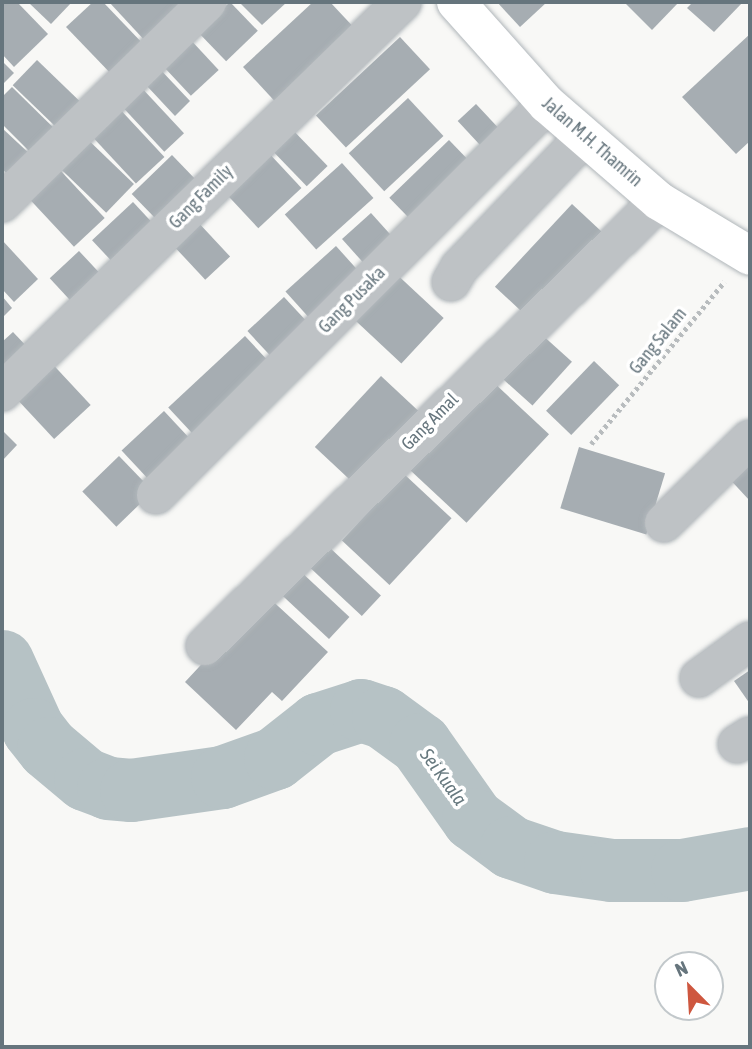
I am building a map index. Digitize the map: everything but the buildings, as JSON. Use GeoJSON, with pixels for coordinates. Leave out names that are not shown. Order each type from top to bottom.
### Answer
{"type":"FeatureCollection","features":[{"type":"Feature","properties":{"kind":"street"},"geometry":{"type":"LineString","coordinates":[[2,203],[207,2]]}},
{"type":"Feature","properties":{"kind":"street","name":"Gang Family"},"geometry":{"type":"LineString","coordinates":[[2,392],[402,2]]}},
{"type":"Feature","properties":{"kind":"street","name":"Jalan M.H. Thamrin"},"geometry":{"type":"LineString","coordinates":[[456,2],[547,104],[659,201],[749,255]]}},
{"type":"Feature","properties":{"kind":"street","name":"Gang Pusaka"},"geometry":{"type":"LineString","coordinates":[[156,495],[547,104]]}},
{"type":"Feature","properties":{"kind":"street"},"geometry":{"type":"LineString","coordinates":[[451,282],[459,268],[584,136]]}},
{"type":"Feature","properties":{"kind":"street","name":"Gang Amal"},"geometry":{"type":"LineString","coordinates":[[205,646],[502,350],[659,201]]}},
{"type":"Feature","properties":{"kind":"street"},"geometry":{"type":"LineString","coordinates":[[664,523],[750,439]]}},
{"type":"Feature","properties":{"kind":"street"},"geometry":{"type":"LineString","coordinates":[[699,678],[750,641]]}},
{"type":"Feature","properties":{"kind":"path","name":"Gang Salam"},"geometry":{"type":"LineString","coordinates":[[592,444],[749,255]]}},
{"type":"Feature","properties":{"kind":"waterway","name":"Sei Kuala"},"geometry":{"type":"LineString","coordinates":[[2,661],[33,729],[48,748],[85,779],[108,788],[131,790],[222,777],[275,758],[318,724],[361,710],[383,717],[420,744],[473,819],[511,847],[555,862],[611,870],[682,870],[750,858]]}}]}
